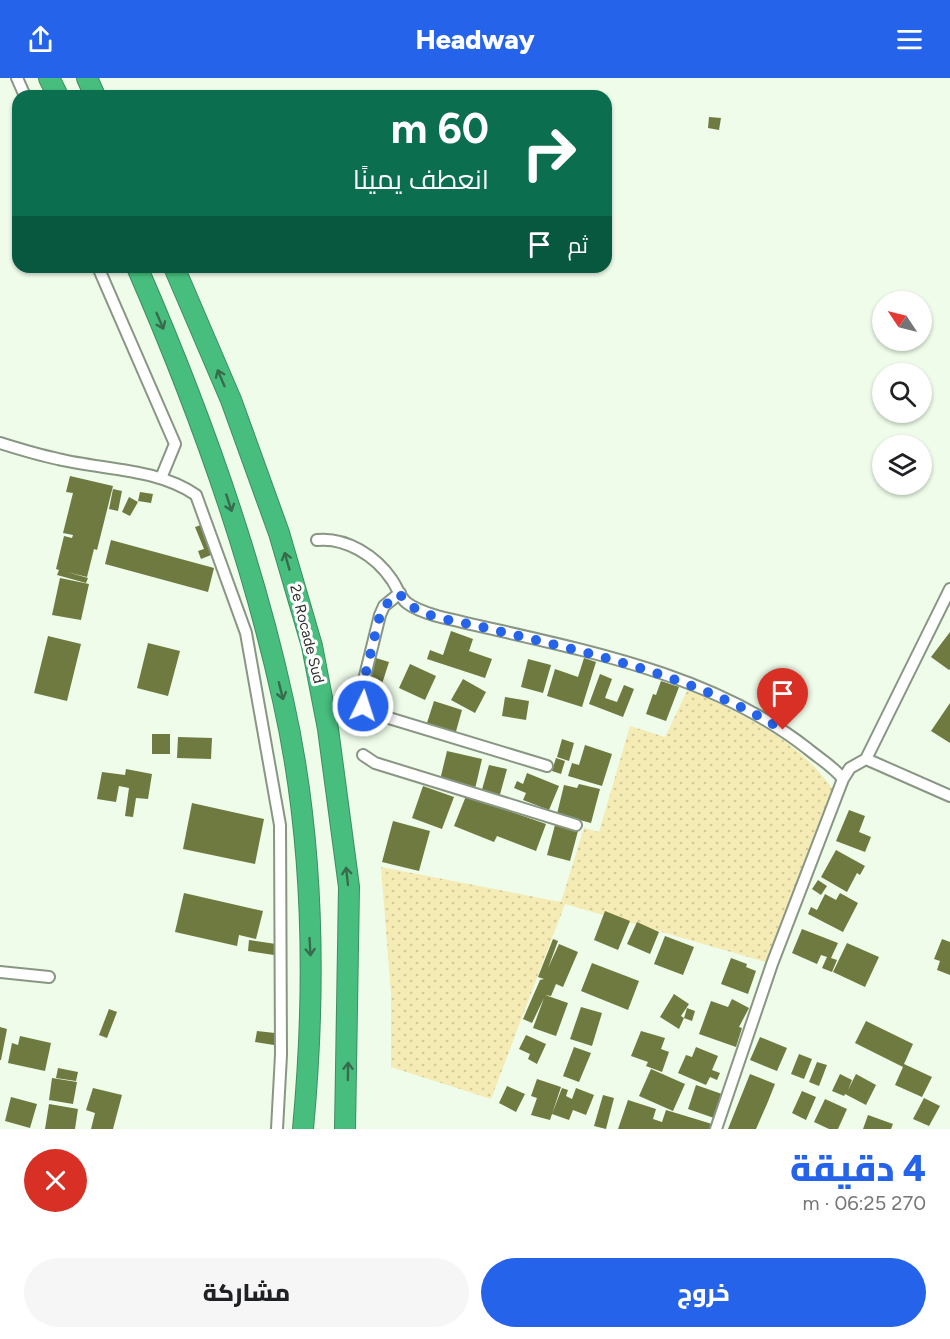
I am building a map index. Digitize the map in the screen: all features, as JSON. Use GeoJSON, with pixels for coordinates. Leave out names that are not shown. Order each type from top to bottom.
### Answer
{"type":"FeatureCollection","features":[{"type":"Feature","properties":{"kind":"highway"},"geometry":{"type":"LineString","coordinates":[[140,273],[192,396],[215,460],[241,539],[284,702],[302,826],[311,970],[310,1034],[303,1129]]}},
{"type":"Feature","properties":{"kind":"highway","name":"2e Rocade Sud"},"geometry":{"type":"LineString","coordinates":[[177,273],[231,400],[275,522],[314,656],[340,808],[349,887],[345,1129]]}},
{"type":"Feature","properties":{"kind":"street"},"geometry":{"type":"LineString","coordinates":[[101,273],[174,444],[161,478]]}},
{"type":"Feature","properties":{"kind":"street"},"geometry":{"type":"LineString","coordinates":[[0,443],[58,459],[161,478],[183,485],[196,495],[246,633],[280,825],[280,1054],[277,1129]]}},
{"type":"Feature","properties":{"kind":"street"},"geometry":{"type":"LineString","coordinates":[[317,540],[338,540],[372,558],[392,579],[405,602],[437,616],[627,662],[690,684],[783,730],[843,779]]}},
{"type":"Feature","properties":{"kind":"street"},"geometry":{"type":"LineString","coordinates":[[716,1129],[772,964],[843,779],[850,768],[866,759],[950,589]]}},
{"type":"Feature","properties":{"kind":"street"},"geometry":{"type":"LineString","coordinates":[[400,594],[384,606],[380,615],[360,696],[363,706],[369,712],[547,766]]}},
{"type":"Feature","properties":{"kind":"street"},"geometry":{"type":"LineString","coordinates":[[363,755],[375,763],[576,825]]}},
{"type":"Feature","properties":{"kind":"street"},"geometry":{"type":"LineString","coordinates":[[866,759],[950,796]]}},
{"type":"Feature","properties":{"kind":"street"},"geometry":{"type":"LineString","coordinates":[[0,972],[49,977]]}},
{"type":"Feature","properties":{"kind":"shaded area"},"geometry":{"type":"Polygon","coordinates":[[[688,689],[749,719],[787,743],[804,756],[834,791],[769,963],[565,904],[491,1099],[391,1067],[391,994],[381,867],[561,902],[584,828],[599,832],[630,726],[665,737],[688,689]]]}},
{"type":"Feature","properties":{"kind":"building"},"geometry":{"type":"Polygon","coordinates":[[[709,117],[721,118],[719,130],[708,128],[709,117]]]}},
{"type":"Feature","properties":{"kind":"building"},"geometry":{"type":"Polygon","coordinates":[[[70,476],[113,486],[97,550],[94,549],[87,577],[67,572],[88,578],[86,583],[57,575],[59,570],[56,569],[64,536],[72,538],[73,535],[63,533],[73,493],[66,492],[70,476]]]}},
{"type":"Feature","properties":{"kind":"building"},"geometry":{"type":"Polygon","coordinates":[[[113,489],[122,491],[118,511],[109,509],[113,489]]]}},
{"type":"Feature","properties":{"kind":"building"},"geometry":{"type":"Polygon","coordinates":[[[140,492],[153,494],[151,503],[138,501],[140,492]]]}},
{"type":"Feature","properties":{"kind":"building"},"geometry":{"type":"Polygon","coordinates":[[[129,497],[138,502],[130,516],[122,512],[129,497]]]}},
{"type":"Feature","properties":{"kind":"building"},"geometry":{"type":"Polygon","coordinates":[[[204,524],[216,553],[201,559],[198,551],[204,549],[195,527],[204,524]]]}},
{"type":"Feature","properties":{"kind":"building"},"geometry":{"type":"Polygon","coordinates":[[[111,540],[214,568],[208,592],[105,564],[111,540]]]}},
{"type":"Feature","properties":{"kind":"building"},"geometry":{"type":"Polygon","coordinates":[[[60,578],[89,584],[81,620],[52,615],[60,578]]]}},
{"type":"Feature","properties":{"kind":"building"},"geometry":{"type":"Polygon","coordinates":[[[451,631],[473,639],[469,651],[492,659],[485,678],[427,659],[430,650],[443,655],[451,631]]]}},
{"type":"Feature","properties":{"kind":"building"},"geometry":{"type":"Polygon","coordinates":[[[950,632],[950,669],[949,670],[931,657],[950,632]]]}},
{"type":"Feature","properties":{"kind":"building"},"geometry":{"type":"Polygon","coordinates":[[[48,636],[81,644],[67,701],[34,693],[48,636]]]}},
{"type":"Feature","properties":{"kind":"building"},"geometry":{"type":"Polygon","coordinates":[[[148,643],[180,651],[168,696],[137,688],[148,643]]]}},
{"type":"Feature","properties":{"kind":"building"},"geometry":{"type":"Polygon","coordinates":[[[376,658],[389,662],[382,684],[369,680],[376,658]]]}},
{"type":"Feature","properties":{"kind":"building"},"geometry":{"type":"Polygon","coordinates":[[[584,658],[596,662],[582,707],[547,696],[555,669],[578,677],[584,658]]]}},
{"type":"Feature","properties":{"kind":"building"},"geometry":{"type":"Polygon","coordinates":[[[528,659],[551,665],[543,693],[521,687],[528,659]]]}},
{"type":"Feature","properties":{"kind":"building"},"geometry":{"type":"Polygon","coordinates":[[[410,664],[436,676],[425,700],[399,688],[410,664]]]}},
{"type":"Feature","properties":{"kind":"building"},"geometry":{"type":"Polygon","coordinates":[[[600,674],[612,679],[605,698],[617,702],[624,685],[634,689],[623,717],[589,704],[600,674]]]}},
{"type":"Feature","properties":{"kind":"building"},"geometry":{"type":"Polygon","coordinates":[[[463,679],[486,692],[475,713],[451,700],[463,679]]]}},
{"type":"Feature","properties":{"kind":"building"},"geometry":{"type":"Polygon","coordinates":[[[661,681],[679,687],[666,721],[646,714],[653,694],[656,695],[661,681]]]}},
{"type":"Feature","properties":{"kind":"building"},"geometry":{"type":"Polygon","coordinates":[[[505,697],[529,701],[526,720],[502,716],[505,697]]]}},
{"type":"Feature","properties":{"kind":"building"},"geometry":{"type":"Polygon","coordinates":[[[434,701],[462,710],[455,735],[426,726],[434,701]]]}},
{"type":"Feature","properties":{"kind":"building"},"geometry":{"type":"Polygon","coordinates":[[[950,703],[950,743],[931,731],[950,703]]]}},
{"type":"Feature","properties":{"kind":"building"},"geometry":{"type":"Polygon","coordinates":[[[152,734],[170,734],[170,754],[152,754],[152,734]]]}},
{"type":"Feature","properties":{"kind":"building"},"geometry":{"type":"Polygon","coordinates":[[[178,737],[212,738],[211,759],[177,758],[178,737]]]}},
{"type":"Feature","properties":{"kind":"building"},"geometry":{"type":"Polygon","coordinates":[[[562,739],[574,743],[569,761],[557,757],[562,739]]]}},
{"type":"Feature","properties":{"kind":"building"},"geometry":{"type":"Polygon","coordinates":[[[585,745],[612,754],[602,786],[568,776],[572,763],[579,765],[585,745]]]}},
{"type":"Feature","properties":{"kind":"building"},"geometry":{"type":"Polygon","coordinates":[[[447,751],[482,759],[475,789],[440,780],[447,751]]]}},
{"type":"Feature","properties":{"kind":"building"},"geometry":{"type":"Polygon","coordinates":[[[556,758],[565,761],[561,774],[552,771],[556,758]]]}},
{"type":"Feature","properties":{"kind":"building"},"geometry":{"type":"Polygon","coordinates":[[[489,765],[507,769],[499,798],[481,793],[489,765]]]}},
{"type":"Feature","properties":{"kind":"building"},"geometry":{"type":"Polygon","coordinates":[[[126,769],[152,774],[148,799],[136,798],[133,817],[125,816],[129,788],[119,786],[116,802],[97,799],[102,772],[125,775],[126,769]]]}},
{"type":"Feature","properties":{"kind":"building"},"geometry":{"type":"Polygon","coordinates":[[[527,773],[559,786],[549,810],[523,800],[526,793],[514,788],[517,781],[523,784],[527,773]]]}},
{"type":"Feature","properties":{"kind":"building"},"geometry":{"type":"Polygon","coordinates":[[[579,784],[600,789],[591,823],[557,814],[564,785],[577,788],[579,784]]]}},
{"type":"Feature","properties":{"kind":"building"},"geometry":{"type":"Polygon","coordinates":[[[423,786],[454,797],[442,829],[412,818],[423,786]]]}},
{"type":"Feature","properties":{"kind":"building"},"geometry":{"type":"Polygon","coordinates":[[[466,796],[546,824],[536,851],[497,836],[494,842],[454,826],[466,796]]]}},
{"type":"Feature","properties":{"kind":"building"},"geometry":{"type":"Polygon","coordinates":[[[192,803],[264,819],[255,864],[183,849],[192,803]]]}},
{"type":"Feature","properties":{"kind":"building"},"geometry":{"type":"Polygon","coordinates":[[[849,810],[865,816],[859,832],[871,837],[865,852],[836,841],[849,810]]]}},
{"type":"Feature","properties":{"kind":"building"},"geometry":{"type":"Polygon","coordinates":[[[393,821],[430,831],[419,871],[382,862],[393,821]]]}},
{"type":"Feature","properties":{"kind":"building"},"geometry":{"type":"Polygon","coordinates":[[[555,825],[578,831],[570,861],[547,855],[555,825]]]}},
{"type":"Feature","properties":{"kind":"building"},"geometry":{"type":"Polygon","coordinates":[[[836,850],[865,866],[860,875],[857,873],[847,892],[821,877],[836,850]]]}},
{"type":"Feature","properties":{"kind":"building"},"geometry":{"type":"Polygon","coordinates":[[[818,880],[827,886],[821,895],[812,889],[818,880]]]}},
{"type":"Feature","properties":{"kind":"building"},"geometry":{"type":"Polygon","coordinates":[[[184,893],[263,911],[256,939],[239,935],[237,946],[175,932],[184,893]]]}},
{"type":"Feature","properties":{"kind":"building"},"geometry":{"type":"Polygon","coordinates":[[[840,893],[858,903],[843,932],[808,914],[811,907],[817,910],[825,894],[836,900],[840,893]]]}},
{"type":"Feature","properties":{"kind":"building"},"geometry":{"type":"Polygon","coordinates":[[[605,911],[630,921],[618,950],[594,940],[605,911]]]}},
{"type":"Feature","properties":{"kind":"building"},"geometry":{"type":"Polygon","coordinates":[[[637,922],[659,932],[650,954],[627,944],[637,922]]]}},
{"type":"Feature","properties":{"kind":"building"},"geometry":{"type":"Polygon","coordinates":[[[802,929],[838,943],[831,958],[837,960],[832,972],[822,968],[827,957],[821,955],[817,964],[792,953],[802,929]]]}},
{"type":"Feature","properties":{"kind":"building"},"geometry":{"type":"Polygon","coordinates":[[[665,936],[694,947],[683,975],[654,964],[665,936]]]}},
{"type":"Feature","properties":{"kind":"building"},"geometry":{"type":"Polygon","coordinates":[[[553,939],[558,941],[548,968],[559,944],[578,952],[563,987],[556,984],[551,996],[545,995],[568,1003],[556,1036],[533,1028],[544,998],[532,1023],[523,1019],[540,980],[544,979],[538,977],[553,939]]]}},
{"type":"Feature","properties":{"kind":"building"},"geometry":{"type":"Polygon","coordinates":[[[942,939],[950,942],[950,975],[937,970],[940,961],[934,959],[942,939]]]}},
{"type":"Feature","properties":{"kind":"building"},"geometry":{"type":"Polygon","coordinates":[[[249,940],[276,944],[274,955],[248,951],[249,940]]]}},
{"type":"Feature","properties":{"kind":"building"},"geometry":{"type":"Polygon","coordinates":[[[847,943],[879,957],[865,987],[833,972],[847,943]]]}},
{"type":"Feature","properties":{"kind":"building"},"geometry":{"type":"Polygon","coordinates":[[[731,958],[747,964],[746,967],[756,971],[748,994],[721,984],[731,958]]]}},
{"type":"Feature","properties":{"kind":"building"},"geometry":{"type":"Polygon","coordinates":[[[592,963],[639,981],[628,1010],[581,991],[592,963]]]}},
{"type":"Feature","properties":{"kind":"building"},"geometry":{"type":"Polygon","coordinates":[[[674,994],[689,1004],[681,1016],[684,1018],[679,1029],[660,1017],[674,994]]]}},
{"type":"Feature","properties":{"kind":"building"},"geometry":{"type":"Polygon","coordinates":[[[732,999],[749,1008],[739,1027],[742,1028],[736,1047],[699,1034],[711,1001],[728,1007],[732,999]]]}},
{"type":"Feature","properties":{"kind":"building"},"geometry":{"type":"Polygon","coordinates":[[[581,1007],[602,1013],[592,1046],[570,1039],[581,1007]]]}},
{"type":"Feature","properties":{"kind":"building"},"geometry":{"type":"Polygon","coordinates":[[[687,1008],[695,1011],[692,1021],[684,1018],[687,1008]]]}},
{"type":"Feature","properties":{"kind":"building"},"geometry":{"type":"Polygon","coordinates":[[[109,1009],[117,1012],[107,1038],[99,1035],[109,1009]]]}},
{"type":"Feature","properties":{"kind":"building"},"geometry":{"type":"Polygon","coordinates":[[[866,1021],[913,1044],[904,1064],[932,1077],[922,1097],[895,1085],[903,1067],[855,1043],[866,1021]]]}},
{"type":"Feature","properties":{"kind":"building"},"geometry":{"type":"Polygon","coordinates":[[[0,1027],[7,1029],[1,1060],[0,1060],[0,1027]]]}},
{"type":"Feature","properties":{"kind":"building"},"geometry":{"type":"Polygon","coordinates":[[[257,1031],[275,1033],[274,1045],[255,1042],[257,1031]]]}},
{"type":"Feature","properties":{"kind":"building"},"geometry":{"type":"Polygon","coordinates":[[[641,1031],[665,1038],[661,1049],[669,1052],[662,1072],[646,1066],[648,1062],[631,1056],[641,1031]]]}},
{"type":"Feature","properties":{"kind":"building"},"geometry":{"type":"Polygon","coordinates":[[[526,1035],[546,1044],[537,1064],[528,1059],[530,1054],[519,1049],[526,1035]]]}},
{"type":"Feature","properties":{"kind":"building"},"geometry":{"type":"Polygon","coordinates":[[[20,1036],[51,1043],[45,1071],[8,1063],[12,1043],[18,1045],[20,1036]]]}},
{"type":"Feature","properties":{"kind":"building"},"geometry":{"type":"Polygon","coordinates":[[[760,1037],[787,1048],[777,1071],[750,1060],[760,1037]]]}},
{"type":"Feature","properties":{"kind":"building"},"geometry":{"type":"Polygon","coordinates":[[[574,1047],[591,1053],[579,1082],[563,1076],[574,1047]]]}},
{"type":"Feature","properties":{"kind":"building"},"geometry":{"type":"Polygon","coordinates":[[[696,1047],[718,1056],[712,1070],[720,1073],[717,1080],[710,1077],[706,1085],[678,1073],[686,1055],[692,1057],[696,1047]]]}},
{"type":"Feature","properties":{"kind":"building"},"geometry":{"type":"Polygon","coordinates":[[[799,1054],[812,1059],[804,1079],[791,1074],[799,1054]]]}},
{"type":"Feature","properties":{"kind":"building"},"geometry":{"type":"Polygon","coordinates":[[[817,1062],[827,1065],[819,1086],[809,1082],[817,1062]]]}},
{"type":"Feature","properties":{"kind":"building"},"geometry":{"type":"Polygon","coordinates":[[[58,1068],[78,1072],[76,1081],[56,1078],[58,1068]]]}},
{"type":"Feature","properties":{"kind":"building"},"geometry":{"type":"Polygon","coordinates":[[[651,1069],[685,1084],[673,1111],[639,1096],[651,1069]]]}},
{"type":"Feature","properties":{"kind":"building"},"geometry":{"type":"Polygon","coordinates":[[[750,1074],[775,1084],[767,1104],[756,1129],[728,1129],[750,1074]]]}},
{"type":"Feature","properties":{"kind":"building"},"geometry":{"type":"Polygon","coordinates":[[[840,1074],[852,1080],[848,1090],[856,1074],[876,1085],[866,1105],[845,1094],[844,1096],[832,1091],[840,1074]]]}},
{"type":"Feature","properties":{"kind":"building"},"geometry":{"type":"Polygon","coordinates":[[[52,1078],[77,1082],[73,1104],[49,1100],[52,1078]]]}},
{"type":"Feature","properties":{"kind":"building"},"geometry":{"type":"Polygon","coordinates":[[[537,1079],[561,1087],[550,1120],[531,1115],[537,1098],[531,1096],[537,1079]]]}},
{"type":"Feature","properties":{"kind":"building"},"geometry":{"type":"Polygon","coordinates":[[[696,1085],[722,1094],[714,1118],[688,1109],[696,1085]]]}},
{"type":"Feature","properties":{"kind":"building"},"geometry":{"type":"Polygon","coordinates":[[[507,1086],[525,1094],[516,1112],[499,1103],[507,1086]]]}},
{"type":"Feature","properties":{"kind":"building"},"geometry":{"type":"Polygon","coordinates":[[[93,1088],[122,1095],[113,1129],[91,1129],[95,1113],[86,1110],[93,1088]]]}},
{"type":"Feature","properties":{"kind":"building"},"geometry":{"type":"Polygon","coordinates":[[[562,1088],[568,1090],[566,1096],[572,1099],[576,1088],[594,1095],[586,1115],[573,1110],[569,1120],[552,1114],[562,1088]]]}},
{"type":"Feature","properties":{"kind":"building"},"geometry":{"type":"Polygon","coordinates":[[[802,1091],[816,1097],[806,1120],[792,1113],[802,1091]]]}},
{"type":"Feature","properties":{"kind":"building"},"geometry":{"type":"Polygon","coordinates":[[[603,1095],[614,1098],[606,1129],[594,1126],[603,1095]]]}},
{"type":"Feature","properties":{"kind":"building"},"geometry":{"type":"Polygon","coordinates":[[[11,1097],[37,1104],[30,1128],[5,1121],[11,1097]]]}},
{"type":"Feature","properties":{"kind":"building"},"geometry":{"type":"Polygon","coordinates":[[[924,1098],[940,1106],[929,1126],[913,1119],[924,1098]]]}},
{"type":"Feature","properties":{"kind":"building"},"geometry":{"type":"Polygon","coordinates":[[[825,1099],[847,1109],[838,1129],[829,1129],[814,1122],[825,1099]]]}},
{"type":"Feature","properties":{"kind":"building"},"geometry":{"type":"Polygon","coordinates":[[[628,1100],[656,1109],[653,1119],[662,1122],[666,1110],[712,1124],[710,1129],[618,1129],[628,1100]]]}},
{"type":"Feature","properties":{"kind":"building"},"geometry":{"type":"Polygon","coordinates":[[[49,1104],[78,1109],[75,1129],[45,1129],[49,1104]]]}},
{"type":"Feature","properties":{"kind":"building"},"geometry":{"type":"Polygon","coordinates":[[[868,1115],[893,1124],[891,1129],[863,1129],[868,1115]]]}},
{"type":"Feature","properties":{"kind":"route"},"geometry":{"type":"LineString","coordinates":[[363,706],[360,696],[380,615],[384,606],[400,594],[405,602],[437,616],[627,662],[690,684],[763,717],[783,730]]}}]}
